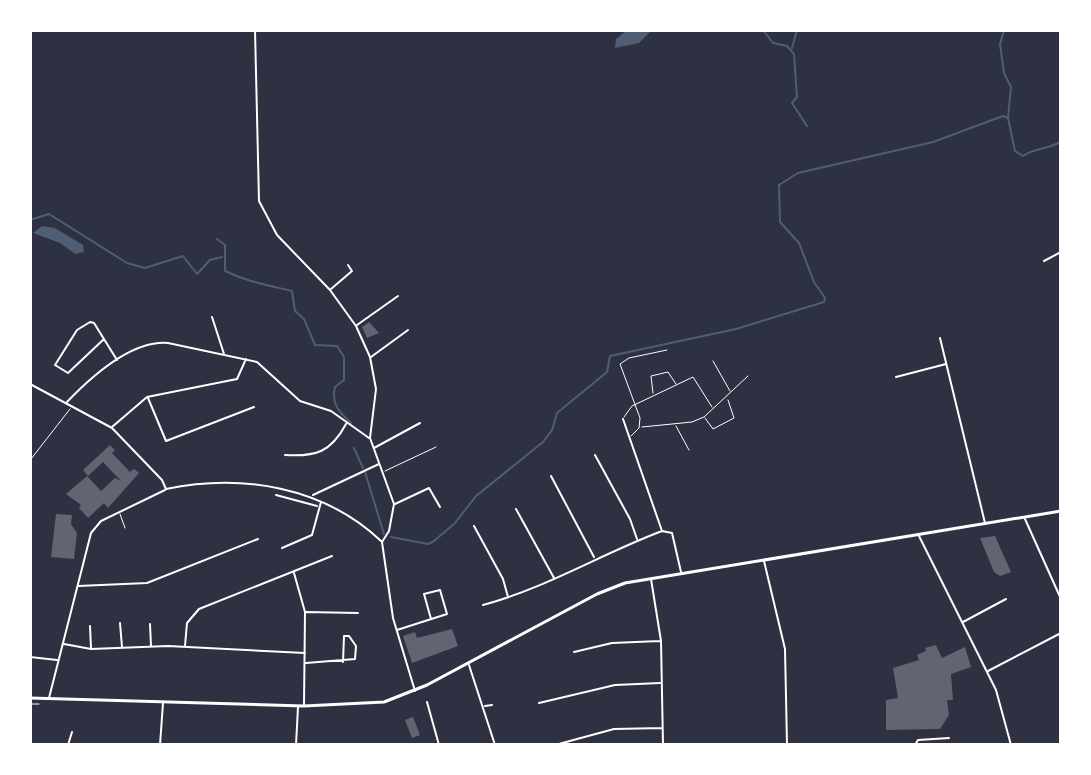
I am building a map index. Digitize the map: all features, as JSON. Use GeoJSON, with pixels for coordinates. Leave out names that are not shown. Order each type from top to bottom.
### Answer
{"type":"FeatureCollection","features":[{"type":"Feature","properties":{"kind":"main road"},"geometry":{"type":"LineString","coordinates":[[30,698],[298,706],[370,704],[415,691],[597,594],[650,578],[1061,511]]}},
{"type":"Feature","properties":{"kind":"street"},"geometry":{"type":"LineString","coordinates":[[255,30],[259,201],[277,235],[330,290],[356,326],[370,357],[376,389],[370,438],[394,504],[391,525],[382,542],[396,630],[415,691]]}},
{"type":"Feature","properties":{"kind":"street"},"geometry":{"type":"LineString","coordinates":[[1044,261],[1061,252]]}},
{"type":"Feature","properties":{"kind":"street"},"geometry":{"type":"LineString","coordinates":[[330,290],[352,271],[348,265]]}},
{"type":"Feature","properties":{"kind":"street"},"geometry":{"type":"LineString","coordinates":[[356,326],[398,296]]}},
{"type":"Feature","properties":{"kind":"street"},"geometry":{"type":"LineString","coordinates":[[212,317],[224,355]]}},
{"type":"Feature","properties":{"kind":"street"},"geometry":{"type":"LineString","coordinates":[[104,339],[68,373],[55,365],[77,330],[85,324],[94,323],[104,339],[117,361]]}},
{"type":"Feature","properties":{"kind":"street"},"geometry":{"type":"LineString","coordinates":[[370,357],[408,330]]}},
{"type":"Feature","properties":{"kind":"street"},"geometry":{"type":"LineString","coordinates":[[940,338],[985,524]]}},
{"type":"Feature","properties":{"kind":"street"},"geometry":{"type":"LineString","coordinates":[[65,404],[117,361],[153,343],[246,359],[273,373],[300,401],[331,411],[370,438]]}},
{"type":"Feature","properties":{"kind":"street"},"geometry":{"type":"LineString","coordinates":[[112,428],[147,397],[232,381],[242,374],[246,359]]}},
{"type":"Feature","properties":{"kind":"street"},"geometry":{"type":"LineString","coordinates":[[896,377],[947,364]]}},
{"type":"Feature","properties":{"kind":"street"},"geometry":{"type":"LineString","coordinates":[[30,384],[112,428],[162,480],[166,489]]}},
{"type":"Feature","properties":{"kind":"street"},"geometry":{"type":"LineString","coordinates":[[147,397],[166,441],[254,407]]}},
{"type":"Feature","properties":{"kind":"street"},"geometry":{"type":"LineString","coordinates":[[623,419],[662,531]]}},
{"type":"Feature","properties":{"kind":"street"},"geometry":{"type":"LineString","coordinates":[[285,455],[309,456],[325,451],[337,440],[347,423]]}},
{"type":"Feature","properties":{"kind":"street"},"geometry":{"type":"LineString","coordinates":[[373,449],[420,423]]}},
{"type":"Feature","properties":{"kind":"street"},"geometry":{"type":"LineString","coordinates":[[595,455],[630,519],[637,540]]}},
{"type":"Feature","properties":{"kind":"street"},"geometry":{"type":"LineString","coordinates":[[312,496],[379,464]]}},
{"type":"Feature","properties":{"kind":"street"},"geometry":{"type":"LineString","coordinates":[[551,476],[595,558]]}},
{"type":"Feature","properties":{"kind":"street"},"geometry":{"type":"LineString","coordinates":[[49,699],[91,533],[101,521],[166,489],[229,482],[312,496],[382,542]]}},
{"type":"Feature","properties":{"kind":"street"},"geometry":{"type":"LineString","coordinates":[[394,504],[429,488],[440,507]]}},
{"type":"Feature","properties":{"kind":"street"},"geometry":{"type":"LineString","coordinates":[[276,495],[319,506]]}},
{"type":"Feature","properties":{"kind":"street"},"geometry":{"type":"LineString","coordinates":[[282,548],[312,535],[321,501]]}},
{"type":"Feature","properties":{"kind":"street"},"geometry":{"type":"LineString","coordinates":[[516,509],[555,578]]}},
{"type":"Feature","properties":{"kind":"street"},"geometry":{"type":"LineString","coordinates":[[1025,517],[1061,599]]}},
{"type":"Feature","properties":{"kind":"street"},"geometry":{"type":"LineString","coordinates":[[474,526],[503,579],[508,598]]}},
{"type":"Feature","properties":{"kind":"street"},"geometry":{"type":"LineString","coordinates":[[483,605],[508,598],[662,531],[672,533],[681,573]]}},
{"type":"Feature","properties":{"kind":"street"},"geometry":{"type":"LineString","coordinates":[[919,535],[987,672],[1003,709],[1011,745]]}},
{"type":"Feature","properties":{"kind":"street"},"geometry":{"type":"LineString","coordinates":[[77,586],[147,583],[258,539]]}},
{"type":"Feature","properties":{"kind":"street"},"geometry":{"type":"LineString","coordinates":[[184,647],[187,623],[199,609],[332,556]]}},
{"type":"Feature","properties":{"kind":"street"},"geometry":{"type":"LineString","coordinates":[[764,559],[784,641],[787,745]]}},
{"type":"Feature","properties":{"kind":"street"},"geometry":{"type":"LineString","coordinates":[[294,571],[305,612],[304,706]]}},
{"type":"Feature","properties":{"kind":"street"},"geometry":{"type":"LineString","coordinates":[[650,578],[661,641],[663,745]]}},
{"type":"Feature","properties":{"kind":"street"},"geometry":{"type":"LineString","coordinates":[[396,630],[447,614],[440,590],[424,594],[431,619]]}},
{"type":"Feature","properties":{"kind":"street"},"geometry":{"type":"LineString","coordinates":[[962,623],[1006,599]]}},
{"type":"Feature","properties":{"kind":"street"},"geometry":{"type":"LineString","coordinates":[[305,612],[358,613]]}},
{"type":"Feature","properties":{"kind":"street"},"geometry":{"type":"LineString","coordinates":[[120,623],[122,648]]}},
{"type":"Feature","properties":{"kind":"street"},"geometry":{"type":"LineString","coordinates":[[150,624],[151,647]]}},
{"type":"Feature","properties":{"kind":"street"},"geometry":{"type":"LineString","coordinates":[[90,626],[91,649]]}},
{"type":"Feature","properties":{"kind":"street"},"geometry":{"type":"LineString","coordinates":[[987,672],[1061,633]]}},
{"type":"Feature","properties":{"kind":"street"},"geometry":{"type":"LineString","coordinates":[[305,663],[343,662],[355,659],[358,655],[349,636],[344,636],[343,662]]}},
{"type":"Feature","properties":{"kind":"street"},"geometry":{"type":"LineString","coordinates":[[574,652],[612,643],[661,641]]}},
{"type":"Feature","properties":{"kind":"street"},"geometry":{"type":"LineString","coordinates":[[62,644],[91,649],[184,647],[305,653]]}},
{"type":"Feature","properties":{"kind":"street"},"geometry":{"type":"LineString","coordinates":[[30,657],[58,661]]}},
{"type":"Feature","properties":{"kind":"street"},"geometry":{"type":"LineString","coordinates":[[468,664],[495,745]]}},
{"type":"Feature","properties":{"kind":"street"},"geometry":{"type":"LineString","coordinates":[[539,703],[615,685],[661,683]]}},
{"type":"Feature","properties":{"kind":"street"},"geometry":{"type":"LineString","coordinates":[[160,745],[163,702]]}},
{"type":"Feature","properties":{"kind":"street"},"geometry":{"type":"LineString","coordinates":[[427,702],[439,745]]}},
{"type":"Feature","properties":{"kind":"street"},"geometry":{"type":"LineString","coordinates":[[484,707],[492,705]]}},
{"type":"Feature","properties":{"kind":"street"},"geometry":{"type":"LineString","coordinates":[[296,744],[298,706]]}},
{"type":"Feature","properties":{"kind":"street"},"geometry":{"type":"LineString","coordinates":[[555,745],[614,729],[662,728]]}},
{"type":"Feature","properties":{"kind":"street"},"geometry":{"type":"LineString","coordinates":[[62,740],[68,744],[72,732]]}},
{"type":"Feature","properties":{"kind":"street"},"geometry":{"type":"LineString","coordinates":[[915,745],[918,740],[949,738]]}},
{"type":"Feature","properties":{"kind":"street"},"geometry":{"type":"LineString","coordinates":[[290,745],[306,745]]}},
{"type":"Feature","properties":{"kind":"lane"},"geometry":{"type":"LineString","coordinates":[[639,428],[636,404],[622,372],[622,360],[667,350]]}},
{"type":"Feature","properties":{"kind":"lane"},"geometry":{"type":"LineString","coordinates":[[713,361],[731,393]]}},
{"type":"Feature","properties":{"kind":"lane"},"geometry":{"type":"LineString","coordinates":[[653,394],[651,376],[668,372],[677,387]]}},
{"type":"Feature","properties":{"kind":"lane"},"geometry":{"type":"LineString","coordinates":[[630,439],[633,430],[639,428],[704,417],[748,376]]}},
{"type":"Feature","properties":{"kind":"lane"},"geometry":{"type":"LineString","coordinates":[[623,419],[627,409],[653,394],[696,378],[713,410]]}},
{"type":"Feature","properties":{"kind":"lane"},"geometry":{"type":"LineString","coordinates":[[704,417],[713,429],[734,418],[726,398]]}},
{"type":"Feature","properties":{"kind":"lane"},"geometry":{"type":"LineString","coordinates":[[31,459],[72,407]]}},
{"type":"Feature","properties":{"kind":"lane"},"geometry":{"type":"LineString","coordinates":[[675,424],[689,450]]}},
{"type":"Feature","properties":{"kind":"lane"},"geometry":{"type":"LineString","coordinates":[[382,472],[436,447]]}},
{"type":"Feature","properties":{"kind":"lane"},"geometry":{"type":"LineString","coordinates":[[119,512],[125,528]]}},
{"type":"Feature","properties":{"kind":"water"},"geometry":{"type":"Polygon","coordinates":[[[627,30],[652,30],[639,43],[615,48],[616,39],[627,30]]]}},
{"type":"Feature","properties":{"kind":"water"},"geometry":{"type":"Polygon","coordinates":[[[42,226],[55,228],[83,245],[84,252],[75,254],[60,243],[33,233],[42,226]]]}},
{"type":"Feature","properties":{"kind":"building"},"geometry":{"type":"Polygon","coordinates":[[[369,322],[379,333],[367,338],[362,327],[369,322]]]}},
{"type":"Feature","properties":{"kind":"building"},"geometry":{"type":"Polygon","coordinates":[[[110,445],[115,450],[112,453],[130,472],[134,469],[139,473],[108,508],[104,503],[88,518],[79,508],[81,505],[66,494],[87,476],[101,491],[115,478],[121,481],[103,462],[88,476],[83,470],[110,445]]]}},
{"type":"Feature","properties":{"kind":"building"},"geometry":{"type":"Polygon","coordinates":[[[56,514],[72,515],[71,524],[77,533],[74,559],[51,557],[56,514]]]}},
{"type":"Feature","properties":{"kind":"building"},"geometry":{"type":"Polygon","coordinates":[[[995,536],[1011,572],[1000,576],[994,572],[980,538],[995,536]]]}},
{"type":"Feature","properties":{"kind":"building"},"geometry":{"type":"Polygon","coordinates":[[[452,629],[458,646],[412,663],[403,636],[415,632],[417,638],[452,629]]]}},
{"type":"Feature","properties":{"kind":"building"},"geometry":{"type":"Polygon","coordinates":[[[936,645],[942,658],[965,647],[971,667],[951,674],[953,700],[947,700],[949,715],[940,729],[886,730],[886,700],[898,698],[893,668],[919,660],[917,655],[926,651],[925,648],[936,645]]]}},
{"type":"Feature","properties":{"kind":"building"},"geometry":{"type":"Polygon","coordinates":[[[413,717],[420,735],[412,738],[405,720],[413,717]]]}},
{"type":"Feature","properties":{"kind":"waterway"},"geometry":{"type":"LineString","coordinates":[[763,30],[773,43],[787,46],[794,54],[797,97],[792,103],[807,126]]}},
{"type":"Feature","properties":{"kind":"waterway"},"geometry":{"type":"LineString","coordinates":[[792,48],[797,30]]}},
{"type":"Feature","properties":{"kind":"waterway"},"geometry":{"type":"LineString","coordinates":[[1004,30],[1000,44],[1004,73],[1011,87],[1008,118],[1015,151],[1023,156],[1061,142]]}},
{"type":"Feature","properties":{"kind":"waterway"},"geometry":{"type":"LineString","coordinates":[[391,537],[428,544],[434,541],[455,523],[476,496],[543,442],[552,430],[557,413],[607,372],[610,356],[736,329],[824,302],[825,298],[814,282],[799,243],[780,222],[779,185],[798,173],[933,142],[1003,116],[1008,118]]}},
{"type":"Feature","properties":{"kind":"waterway"},"geometry":{"type":"LineString","coordinates":[[30,220],[49,214],[127,263],[145,268],[183,256],[197,274],[210,260],[222,257]]}},
{"type":"Feature","properties":{"kind":"waterway"},"geometry":{"type":"LineString","coordinates":[[217,239],[225,245],[225,271],[250,281],[292,291],[295,311],[304,319],[315,345],[337,346],[344,357],[344,380],[335,387],[334,398],[351,423]]}},
{"type":"Feature","properties":{"kind":"waterway"},"geometry":{"type":"LineString","coordinates":[[354,448],[363,468]]}},
{"type":"Feature","properties":{"kind":"waterway"},"geometry":{"type":"LineString","coordinates":[[365,472],[384,534]]}}]}
